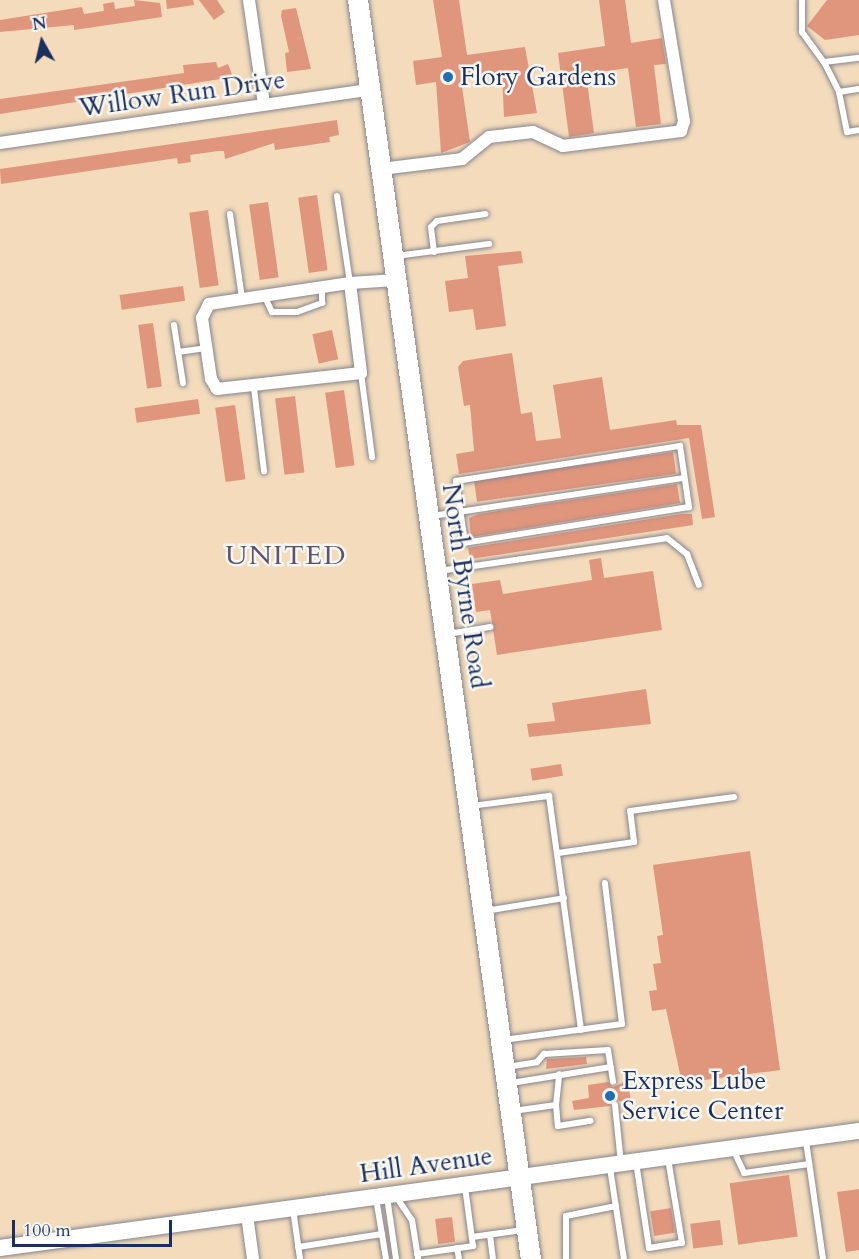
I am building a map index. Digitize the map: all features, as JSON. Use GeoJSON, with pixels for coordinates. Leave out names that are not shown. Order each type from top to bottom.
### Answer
{"type":"FeatureCollection","features":[{"type":"Feature","properties":{"kind":"main road","name":"North Byrne Road"},"geometry":{"type":"LineString","coordinates":[[358,0],[499,1040],[531,1259]]}},
{"type":"Feature","properties":{"kind":"main road","name":"Hill Avenue"},"geometry":{"type":"LineString","coordinates":[[0,1248],[859,1131]]}},
{"type":"Feature","properties":{"kind":"street"},"geometry":{"type":"LineString","coordinates":[[249,0],[264,104]]}},
{"type":"Feature","properties":{"kind":"street"},"geometry":{"type":"LineString","coordinates":[[381,169],[462,159],[489,136],[532,132],[563,146],[681,131],[664,0]]}},
{"type":"Feature","properties":{"kind":"street","name":"Willow Run Drive"},"geometry":{"type":"LineString","coordinates":[[0,143],[370,90]]}},
{"type":"Feature","properties":{"kind":"street"},"geometry":{"type":"LineString","coordinates":[[350,283],[361,373],[254,388],[217,389],[206,348],[203,310],[217,301],[322,286],[350,283],[396,280]]}},
{"type":"Feature","properties":{"kind":"street"},"geometry":{"type":"LineString","coordinates":[[247,1215],[253,1259]]}},
{"type":"Feature","properties":{"kind":"lane"},"geometry":{"type":"LineString","coordinates":[[802,0],[801,32],[824,62],[839,92],[847,132],[859,130]]}},
{"type":"Feature","properties":{"kind":"lane"},"geometry":{"type":"LineString","coordinates":[[824,62],[859,58]]}},
{"type":"Feature","properties":{"kind":"lane"},"geometry":{"type":"LineString","coordinates":[[839,92],[859,89]]}},
{"type":"Feature","properties":{"kind":"lane"},"geometry":{"type":"LineString","coordinates":[[337,196],[350,283]]}},
{"type":"Feature","properties":{"kind":"lane"},"geometry":{"type":"LineString","coordinates":[[230,214],[242,298]]}},
{"type":"Feature","properties":{"kind":"lane"},"geometry":{"type":"LineString","coordinates":[[434,252],[430,227],[437,221],[485,214]]}},
{"type":"Feature","properties":{"kind":"lane"},"geometry":{"type":"LineString","coordinates":[[393,257],[489,244]]}},
{"type":"Feature","properties":{"kind":"lane"},"geometry":{"type":"LineString","coordinates":[[264,294],[272,312],[297,312],[322,303],[322,286]]}},
{"type":"Feature","properties":{"kind":"lane"},"geometry":{"type":"LineString","coordinates":[[174,325],[183,383]]}},
{"type":"Feature","properties":{"kind":"lane"},"geometry":{"type":"LineString","coordinates":[[178,352],[206,348]]}},
{"type":"Feature","properties":{"kind":"lane"},"geometry":{"type":"LineString","coordinates":[[361,373],[372,457]]}},
{"type":"Feature","properties":{"kind":"lane"},"geometry":{"type":"LineString","coordinates":[[254,388],[264,471]]}},
{"type":"Feature","properties":{"kind":"lane"},"geometry":{"type":"LineString","coordinates":[[680,446],[684,477],[689,507],[465,543],[456,481],[680,446]]}},
{"type":"Feature","properties":{"kind":"lane"},"geometry":{"type":"LineString","coordinates":[[428,517],[684,477]]}},
{"type":"Feature","properties":{"kind":"lane"},"geometry":{"type":"LineString","coordinates":[[435,572],[667,538],[687,554],[699,585]]}},
{"type":"Feature","properties":{"kind":"lane"},"geometry":{"type":"LineString","coordinates":[[444,635],[490,627]]}},
{"type":"Feature","properties":{"kind":"lane"},"geometry":{"type":"LineString","coordinates":[[467,807],[549,796],[581,1030]]}},
{"type":"Feature","properties":{"kind":"lane"},"geometry":{"type":"LineString","coordinates":[[558,853],[634,842],[630,811],[734,797]]}},
{"type":"Feature","properties":{"kind":"lane"},"geometry":{"type":"LineString","coordinates":[[499,1040],[622,1024],[605,884]]}},
{"type":"Feature","properties":{"kind":"lane"},"geometry":{"type":"LineString","coordinates":[[482,911],[564,898]]}},
{"type":"Feature","properties":{"kind":"lane"},"geometry":{"type":"LineString","coordinates":[[504,1075],[590,1048],[608,1050],[613,1082]]}},
{"type":"Feature","properties":{"kind":"lane"},"geometry":{"type":"LineString","coordinates":[[504,1075],[559,1074],[611,1067]]}},
{"type":"Feature","properties":{"kind":"lane"},"geometry":{"type":"LineString","coordinates":[[559,1074],[555,1105],[558,1126],[591,1121]]}},
{"type":"Feature","properties":{"kind":"lane"},"geometry":{"type":"LineString","coordinates":[[509,1112],[555,1105]]}},
{"type":"Feature","properties":{"kind":"lane"},"geometry":{"type":"LineString","coordinates":[[615,1105],[622,1164],[650,1248],[682,1243],[668,1158]]}},
{"type":"Feature","properties":{"kind":"lane"},"geometry":{"type":"LineString","coordinates":[[805,1139],[823,1259]]}},
{"type":"Feature","properties":{"kind":"lane"},"geometry":{"type":"LineString","coordinates":[[733,1149],[744,1173],[809,1164]]}},
{"type":"Feature","properties":{"kind":"lane"},"geometry":{"type":"LineString","coordinates":[[622,1164],[616,1206],[624,1259]]}},
{"type":"Feature","properties":{"kind":"lane"},"geometry":{"type":"LineString","coordinates":[[386,1196],[412,1220],[418,1256],[473,1246],[464,1185]]}},
{"type":"Feature","properties":{"kind":"lane"},"geometry":{"type":"LineString","coordinates":[[386,1196],[382,1234],[386,1259]]}},
{"type":"Feature","properties":{"kind":"lane"},"geometry":{"type":"LineString","coordinates":[[386,1196],[396,1259]]}},
{"type":"Feature","properties":{"kind":"lane"},"geometry":{"type":"LineString","coordinates":[[566,1259],[566,1216],[616,1206]]}},
{"type":"Feature","properties":{"kind":"lane"},"geometry":{"type":"LineString","coordinates":[[293,1208],[300,1259]]}},
{"type":"Feature","properties":{"kind":"lane"},"geometry":{"type":"LineString","coordinates":[[472,1237],[526,1230]]}},
{"type":"Feature","properties":{"kind":"lane"},"geometry":{"type":"LineString","coordinates":[[298,1247],[382,1234]]}},
{"type":"Feature","properties":{"kind":"lane"},"geometry":{"type":"LineString","coordinates":[[490,1234],[493,1259]]}},
{"type":"Feature","properties":{"kind":"lane"},"geometry":{"type":"LineString","coordinates":[[457,1248],[459,1259]]}},
{"type":"Feature","properties":{"kind":"building"},"geometry":{"type":"Polygon","coordinates":[[[134,0],[160,3],[162,17],[74,30],[74,25],[0,32],[0,20],[82,7],[84,14],[104,11],[103,4],[114,2],[115,9],[135,6],[134,0]]]}},
{"type":"Feature","properties":{"kind":"building"},"geometry":{"type":"Polygon","coordinates":[[[166,0],[193,0],[194,5],[167,9],[166,0]]]}},
{"type":"Feature","properties":{"kind":"building"},"geometry":{"type":"Polygon","coordinates":[[[199,0],[217,0],[225,12],[214,20],[199,0]]]}},
{"type":"Feature","properties":{"kind":"building","name":"Flory Gardens"},"geometry":{"type":"Polygon","coordinates":[[[433,0],[459,0],[467,55],[525,47],[537,113],[504,117],[502,74],[461,80],[470,142],[441,153],[436,82],[416,85],[413,61],[442,57],[433,0]]]}},
{"type":"Feature","properties":{"kind":"building","name":"Flory Gardens"},"geometry":{"type":"Polygon","coordinates":[[[599,0],[625,0],[631,43],[662,38],[666,64],[654,65],[661,124],[636,127],[628,68],[586,74],[594,133],[569,137],[558,53],[605,46],[599,0]]]}},
{"type":"Feature","properties":{"kind":"building"},"geometry":{"type":"Polygon","coordinates":[[[827,0],[859,0],[859,35],[825,40],[807,26],[827,0]]]}},
{"type":"Feature","properties":{"kind":"building"},"geometry":{"type":"Polygon","coordinates":[[[296,8],[311,69],[287,72],[285,53],[289,52],[281,16],[282,10],[296,8]]]}},
{"type":"Feature","properties":{"kind":"building"},"geometry":{"type":"Polygon","coordinates":[[[216,62],[218,68],[228,64],[233,77],[0,114],[0,99],[184,73],[183,65],[216,62]]]}},
{"type":"Feature","properties":{"kind":"building"},"geometry":{"type":"Polygon","coordinates":[[[337,120],[339,135],[329,137],[330,142],[275,150],[274,143],[225,159],[224,151],[218,151],[190,155],[191,162],[178,164],[177,158],[1,184],[0,169],[337,120]]]}},
{"type":"Feature","properties":{"kind":"building"},"geometry":{"type":"Polygon","coordinates":[[[317,195],[328,270],[309,273],[298,198],[317,195]]]}},
{"type":"Feature","properties":{"kind":"building"},"geometry":{"type":"Polygon","coordinates":[[[268,202],[279,277],[260,280],[249,205],[268,202]]]}},
{"type":"Feature","properties":{"kind":"building"},"geometry":{"type":"Polygon","coordinates":[[[208,210],[219,285],[200,288],[189,213],[208,210]]]}},
{"type":"Feature","properties":{"kind":"building"},"geometry":{"type":"Polygon","coordinates":[[[521,251],[523,263],[498,266],[506,326],[476,330],[473,309],[449,312],[445,281],[468,278],[465,256],[521,251]]]}},
{"type":"Feature","properties":{"kind":"building"},"geometry":{"type":"Polygon","coordinates":[[[183,286],[185,301],[122,310],[120,295],[183,286]]]}},
{"type":"Feature","properties":{"kind":"building"},"geometry":{"type":"Polygon","coordinates":[[[153,323],[162,386],[147,388],[138,325],[153,323]]]}},
{"type":"Feature","properties":{"kind":"building"},"geometry":{"type":"Polygon","coordinates":[[[332,330],[338,359],[319,364],[312,334],[332,330]]]}},
{"type":"Feature","properties":{"kind":"building"},"geometry":{"type":"Polygon","coordinates":[[[512,353],[521,414],[532,412],[536,441],[561,438],[553,385],[602,377],[610,430],[676,420],[677,425],[701,425],[715,517],[702,519],[689,438],[459,474],[456,454],[474,451],[470,405],[464,406],[458,367],[463,361],[512,353]]]}},
{"type":"Feature","properties":{"kind":"building"},"geometry":{"type":"Polygon","coordinates":[[[344,390],[355,465],[336,468],[325,393],[344,390]]]}},
{"type":"Feature","properties":{"kind":"building"},"geometry":{"type":"Polygon","coordinates":[[[295,396],[304,472],[285,475],[275,398],[295,396]]]}},
{"type":"Feature","properties":{"kind":"building"},"geometry":{"type":"Polygon","coordinates":[[[198,399],[200,414],[137,423],[135,408],[198,399]]]}},
{"type":"Feature","properties":{"kind":"building"},"geometry":{"type":"Polygon","coordinates":[[[235,405],[245,479],[226,482],[215,408],[235,405]]]}},
{"type":"Feature","properties":{"kind":"building"},"geometry":{"type":"Polygon","coordinates":[[[673,452],[676,474],[477,502],[474,480],[673,452]]]}},
{"type":"Feature","properties":{"kind":"building"},"geometry":{"type":"Polygon","coordinates":[[[677,484],[680,503],[471,537],[469,518],[479,514],[677,484]]]}},
{"type":"Feature","properties":{"kind":"building"},"geometry":{"type":"Polygon","coordinates":[[[692,514],[693,525],[470,559],[468,548],[692,514]]]}},
{"type":"Feature","properties":{"kind":"building"},"geometry":{"type":"Polygon","coordinates":[[[601,558],[604,578],[653,571],[662,630],[497,655],[490,610],[476,612],[472,584],[500,580],[503,594],[592,580],[589,560],[601,558]]]}},
{"type":"Feature","properties":{"kind":"building"},"geometry":{"type":"Polygon","coordinates":[[[646,689],[651,724],[529,737],[527,724],[555,721],[552,703],[646,689]]]}},
{"type":"Feature","properties":{"kind":"building"},"geometry":{"type":"Polygon","coordinates":[[[561,764],[563,776],[532,781],[530,769],[561,764]]]}},
{"type":"Feature","properties":{"kind":"building"},"geometry":{"type":"Polygon","coordinates":[[[750,851],[780,1070],[682,1083],[666,1009],[652,1011],[649,991],[657,990],[653,964],[661,963],[657,936],[663,935],[653,865],[750,851]]]}},
{"type":"Feature","properties":{"kind":"building"},"geometry":{"type":"Polygon","coordinates":[[[586,1057],[587,1064],[546,1069],[547,1059],[586,1057]]]}},
{"type":"Feature","properties":{"kind":"building"},"geometry":{"type":"Polygon","coordinates":[[[628,1080],[631,1103],[614,1100],[610,1106],[574,1110],[572,1101],[589,1098],[588,1085],[608,1082],[613,1087],[628,1080]]]}},
{"type":"Feature","properties":{"kind":"building"},"geometry":{"type":"Polygon","coordinates":[[[789,1175],[798,1236],[738,1245],[730,1183],[789,1175]]]}},
{"type":"Feature","properties":{"kind":"building"},"geometry":{"type":"Polygon","coordinates":[[[859,1189],[859,1250],[846,1252],[837,1192],[859,1189]]]}},
{"type":"Feature","properties":{"kind":"building"},"geometry":{"type":"Polygon","coordinates":[[[671,1208],[675,1233],[654,1236],[650,1211],[671,1208]]]}},
{"type":"Feature","properties":{"kind":"building"},"geometry":{"type":"Polygon","coordinates":[[[452,1217],[455,1242],[438,1244],[435,1219],[452,1217]]]}},
{"type":"Feature","properties":{"kind":"building"},"geometry":{"type":"Polygon","coordinates":[[[720,1220],[723,1245],[693,1248],[690,1224],[720,1220]]]}},
{"type":"Feature","properties":{"kind":"place","name":"Flory Gardens"},"geometry":{"type":"Point","coordinates":[448,77]}},
{"type":"Feature","properties":{"kind":"place","name":"Express Lube Service Center"},"geometry":{"type":"Point","coordinates":[610,1096]}},
{"type":"Feature","properties":{"kind":"district","name":"UNITED"},"geometry":{"type":"Point","coordinates":[286,556]}}]}
